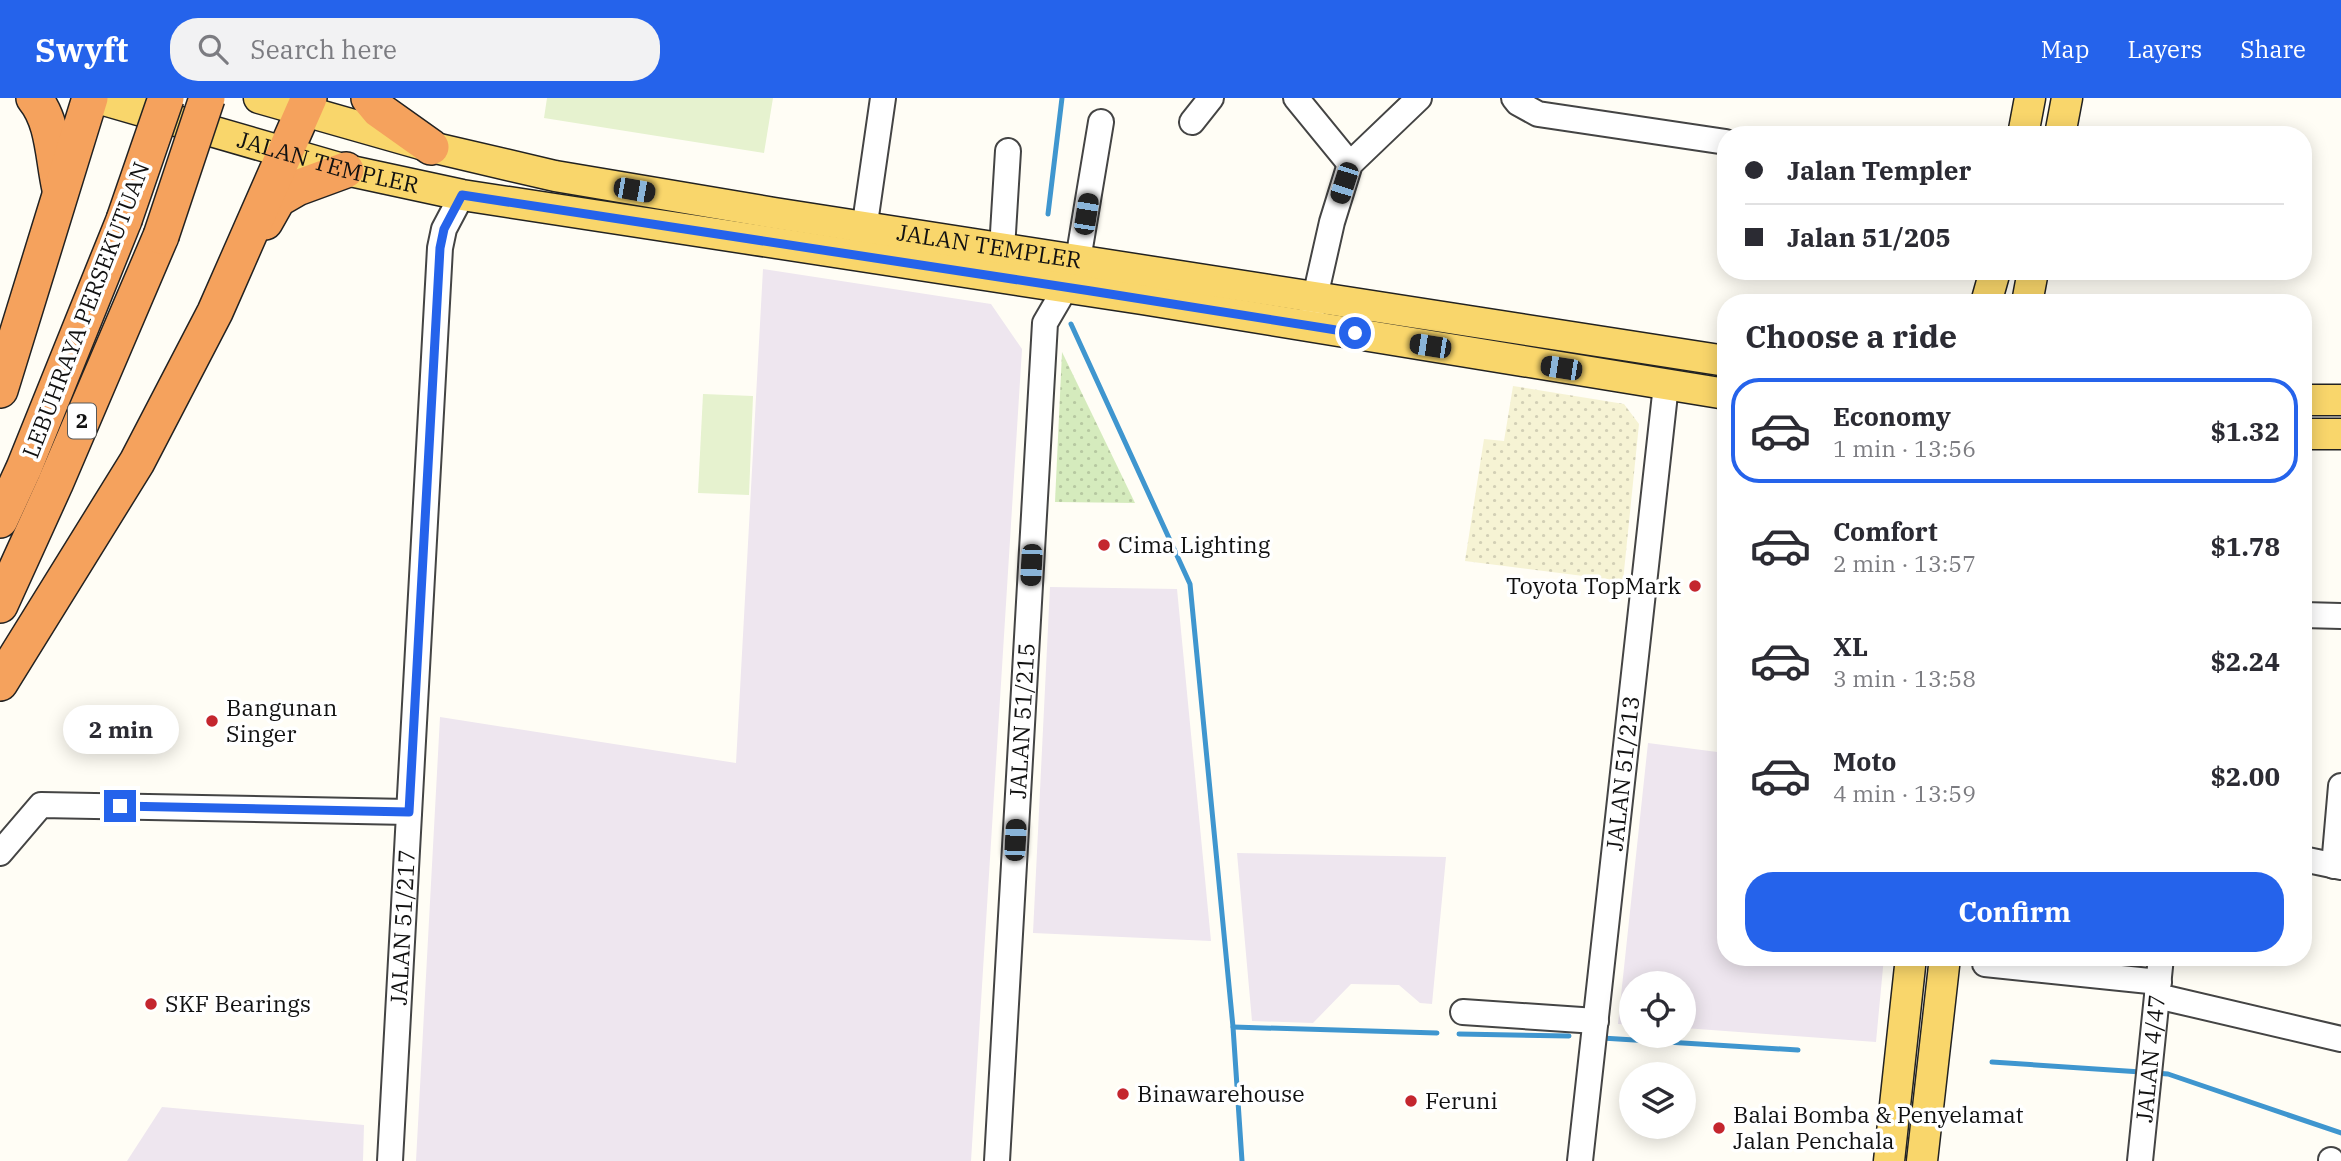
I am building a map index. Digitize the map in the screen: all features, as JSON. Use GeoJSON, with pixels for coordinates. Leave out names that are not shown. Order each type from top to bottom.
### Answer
{"type":"FeatureCollection","features":[{"type":"Feature","properties":{"kind":"highway"},"geometry":{"type":"LineString","coordinates":[[34,98],[42,107],[51,135],[61,192]]}},
{"type":"Feature","properties":{"kind":"highway"},"geometry":{"type":"LineString","coordinates":[[0,390],[90,98]]}},
{"type":"Feature","properties":{"kind":"highway","name":"LEBUHRAYA PERSEKUTUAN"},"geometry":{"type":"LineString","coordinates":[[0,520],[24,468],[124,220],[166,98]]}},
{"type":"Feature","properties":{"kind":"highway","name":"LEBUHRAYA PERSEKUTUAN"},"geometry":{"type":"LineString","coordinates":[[0,605],[161,236],[206,98]]}},
{"type":"Feature","properties":{"kind":"highway"},"geometry":{"type":"LineString","coordinates":[[369,98],[379,110],[431,147]]}},
{"type":"Feature","properties":{"kind":"highway"},"geometry":{"type":"LineString","coordinates":[[215,312],[306,104]]}},
{"type":"Feature","properties":{"kind":"highway"},"geometry":{"type":"LineString","coordinates":[[0,683],[137,462],[215,312],[278,199],[297,188],[346,170]]}},
{"type":"Feature","properties":{"kind":"main road","name":"JALAN TEMPLER"},"geometry":{"type":"LineString","coordinates":[[97,98],[346,170],[462,195],[863,241],[1072,274],[1309,326],[1717,393]]}},
{"type":"Feature","properties":{"kind":"main road","name":"JALAN TEMPLER"},"geometry":{"type":"LineString","coordinates":[[259,98],[306,104],[431,147],[863,241],[1002,249],[1072,274],[1315,297],[1717,360]]}},
{"type":"Feature","properties":{"kind":"main road"},"geometry":{"type":"LineString","coordinates":[[2025,126],[2030,98]]}},
{"type":"Feature","properties":{"kind":"main road"},"geometry":{"type":"LineString","coordinates":[[2062,126],[2067,98]]}},
{"type":"Feature","properties":{"kind":"main road"},"geometry":{"type":"LineString","coordinates":[[2312,400],[2341,400]]}},
{"type":"Feature","properties":{"kind":"main road"},"geometry":{"type":"LineString","coordinates":[[2312,434],[2341,434]]}},
{"type":"Feature","properties":{"kind":"main road"},"geometry":{"type":"LineString","coordinates":[[1910,966],[1890,1152],[1922,1154],[1944,966]]}},
{"type":"Feature","properties":{"kind":"street"},"geometry":{"type":"LineString","coordinates":[[863,241],[883,98]]}},
{"type":"Feature","properties":{"kind":"street"},"geometry":{"type":"LineString","coordinates":[[1192,122],[1211,98]]}},
{"type":"Feature","properties":{"kind":"street"},"geometry":{"type":"LineString","coordinates":[[1296,98],[1350,164]]}},
{"type":"Feature","properties":{"kind":"street"},"geometry":{"type":"LineString","coordinates":[[1309,326],[1332,222],[1350,164],[1419,98]]}},
{"type":"Feature","properties":{"kind":"street"},"geometry":{"type":"LineString","coordinates":[[1514,98],[1538,114],[1717,141]]}},
{"type":"Feature","properties":{"kind":"street"},"geometry":{"type":"LineString","coordinates":[[1072,274],[1101,122]]}},
{"type":"Feature","properties":{"kind":"street"},"geometry":{"type":"LineString","coordinates":[[1002,249],[1008,151]]}},
{"type":"Feature","properties":{"kind":"street","name":"JALAN 51/217"},"geometry":{"type":"LineString","coordinates":[[390,1161],[440,248],[444,229],[462,195]]}},
{"type":"Feature","properties":{"kind":"street","name":"JALAN 51/215"},"geometry":{"type":"LineString","coordinates":[[997,1161],[1045,323],[1072,274]]}},
{"type":"Feature","properties":{"kind":"street","name":"JALAN 51/213"},"geometry":{"type":"LineString","coordinates":[[1580,1161],[1666,385]]}},
{"type":"Feature","properties":{"kind":"street"},"geometry":{"type":"LineString","coordinates":[[2312,615],[2341,617]]}},
{"type":"Feature","properties":{"kind":"street"},"geometry":{"type":"LineString","coordinates":[[2312,861],[2337,866],[2341,786]]}},
{"type":"Feature","properties":{"kind":"street"},"geometry":{"type":"LineString","coordinates":[[0,853],[41,804],[409,812]]}},
{"type":"Feature","properties":{"kind":"street"},"geometry":{"type":"LineString","coordinates":[[1999,966],[2158,989],[2341,1039]]}},
{"type":"Feature","properties":{"kind":"street","name":"JALAN 4/47"},"geometry":{"type":"LineString","coordinates":[[2140,1161],[2160,966]]}},
{"type":"Feature","properties":{"kind":"street"},"geometry":{"type":"LineString","coordinates":[[1463,1012],[1596,1021]]}},
{"type":"Feature","properties":{"kind":"shaded area"},"geometry":{"type":"Polygon","coordinates":[[[763,269],[991,304],[1022,349],[971,1161],[416,1161],[440,717],[736,763],[763,269]]]}},
{"type":"Feature","properties":{"kind":"shaded area"},"geometry":{"type":"Polygon","coordinates":[[[1513,386],[1624,404],[1639,424],[1623,581],[1465,561],[1484,439],[1504,441],[1513,386]]]}},
{"type":"Feature","properties":{"kind":"shaded area"},"geometry":{"type":"Polygon","coordinates":[[[1050,587],[1177,589],[1211,941],[1033,933],[1050,587]]]}},
{"type":"Feature","properties":{"kind":"shaded area"},"geometry":{"type":"Polygon","coordinates":[[[1648,743],[1717,752],[1717,966],[1883,966],[1876,1042],[1696,1029],[1696,971],[1624,971],[1648,743]]]}},
{"type":"Feature","properties":{"kind":"shaded area"},"geometry":{"type":"Polygon","coordinates":[[[1237,853],[1446,857],[1432,1004],[1420,1003],[1399,985],[1351,984],[1313,1023],[1252,1021],[1237,853]]]}},
{"type":"Feature","properties":{"kind":"shaded area"},"geometry":{"type":"Polygon","coordinates":[[[162,1107],[364,1125],[363,1161],[127,1161],[162,1107]]]}},
{"type":"Feature","properties":{"kind":"green space"},"geometry":{"type":"Polygon","coordinates":[[[547,98],[773,98],[764,153],[544,118],[547,98]]]}},
{"type":"Feature","properties":{"kind":"green space"},"geometry":{"type":"Polygon","coordinates":[[[1062,352],[1135,503],[1055,502],[1062,352]]]}},
{"type":"Feature","properties":{"kind":"green space"},"geometry":{"type":"Polygon","coordinates":[[[703,394],[753,396],[749,495],[698,493],[703,394]]]}},
{"type":"Feature","properties":{"kind":"waterway"},"geometry":{"type":"LineString","coordinates":[[1048,214],[1062,98]]}},
{"type":"Feature","properties":{"kind":"waterway"},"geometry":{"type":"LineString","coordinates":[[1071,324],[1190,584],[1233,1027],[1242,1161]]}},
{"type":"Feature","properties":{"kind":"waterway"},"geometry":{"type":"LineString","coordinates":[[1233,1027],[1437,1033]]}},
{"type":"Feature","properties":{"kind":"waterway"},"geometry":{"type":"LineString","coordinates":[[1459,1034],[1569,1036]]}},
{"type":"Feature","properties":{"kind":"waterway"},"geometry":{"type":"LineString","coordinates":[[1602,1038],[1798,1050]]}},
{"type":"Feature","properties":{"kind":"waterway"},"geometry":{"type":"LineString","coordinates":[[1992,1062],[2141,1072]]}},
{"type":"Feature","properties":{"kind":"waterway"},"geometry":{"type":"LineString","coordinates":[[2155,1073],[2168,1074],[2341,1133]]}},
{"type":"Feature","properties":{"kind":"place","name":"Cima Lighting"},"geometry":{"type":"Point","coordinates":[1104,545]}},
{"type":"Feature","properties":{"kind":"place","name":"Toyota TopMark"},"geometry":{"type":"Point","coordinates":[1695,586]}},
{"type":"Feature","properties":{"kind":"place","name":"Bangunan Singer"},"geometry":{"type":"Point","coordinates":[212,721]}},
{"type":"Feature","properties":{"kind":"place","name":"SKF Bearings"},"geometry":{"type":"Point","coordinates":[151,1004]}},
{"type":"Feature","properties":{"kind":"place","name":"Binawarehouse"},"geometry":{"type":"Point","coordinates":[1123,1094]}},
{"type":"Feature","properties":{"kind":"place","name":"Feruni"},"geometry":{"type":"Point","coordinates":[1411,1101]}},
{"type":"Feature","properties":{"kind":"place","name":"Balai Bomba & Penyelamat Jalan Penchala"},"geometry":{"type":"Point","coordinates":[1719,1128]}},
{"type":"Feature","properties":{"kind":"route"},"geometry":{"type":"LineString","coordinates":[[120,806],[409,812],[440,248],[444,229],[462,195],[1355,333]]}}]}
